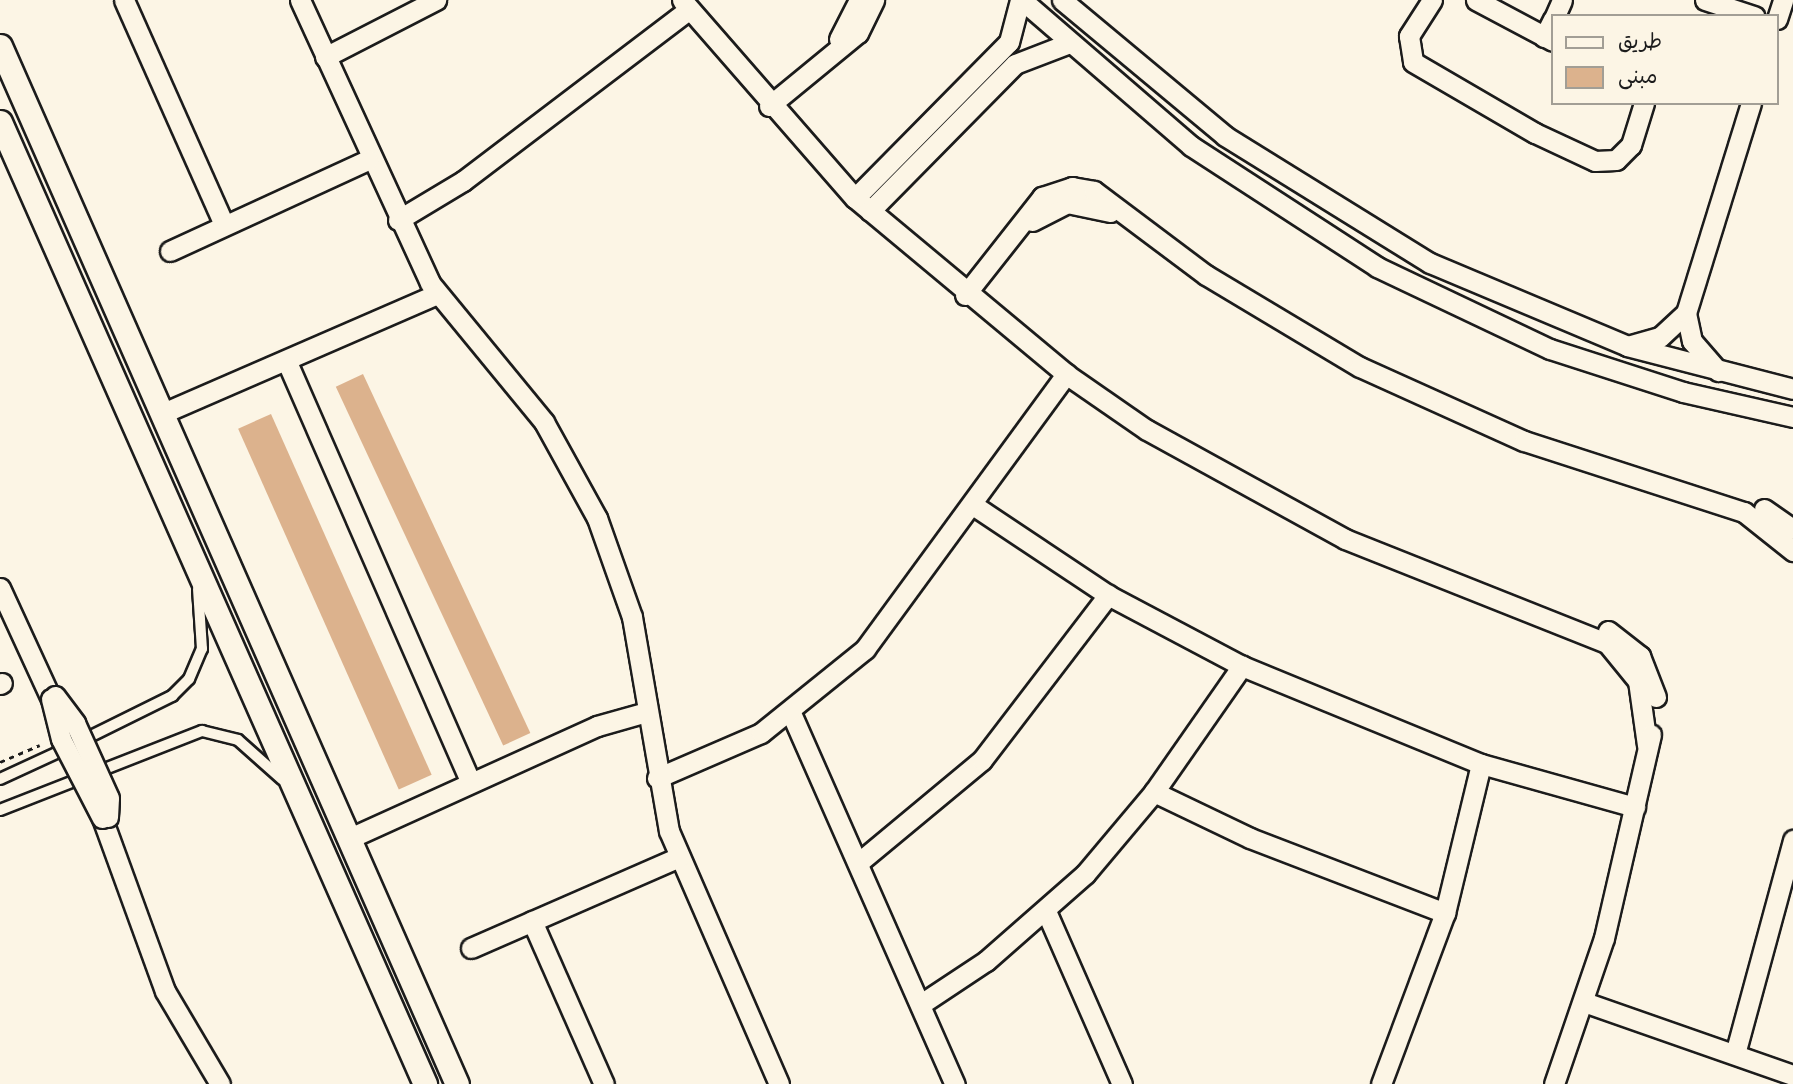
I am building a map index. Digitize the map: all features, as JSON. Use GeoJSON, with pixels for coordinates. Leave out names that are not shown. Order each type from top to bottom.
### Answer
{"type":"FeatureCollection","features":[{"type":"Feature","properties":{"kind":"street"},"geometry":{"type":"LineString","coordinates":[[124,0],[224,225]]}},
{"type":"Feature","properties":{"kind":"street"},"geometry":{"type":"LineString","coordinates":[[300,0],[368,160],[437,294],[523,393],[581,484],[632,617],[657,778],[678,857],[779,1084]]}},
{"type":"Feature","properties":{"kind":"street"},"geometry":{"type":"LineString","coordinates":[[325,57],[436,0]]}},
{"type":"Feature","properties":{"kind":"street"},"geometry":{"type":"LineString","coordinates":[[827,56],[859,0]]}},
{"type":"Feature","properties":{"kind":"street"},"geometry":{"type":"LineString","coordinates":[[769,106],[865,26],[874,0]]}},
{"type":"Feature","properties":{"kind":"street"},"geometry":{"type":"LineString","coordinates":[[956,111],[1009,42],[1021,0],[1067,44],[1258,192],[1429,294],[1616,372],[1793,417]]}},
{"type":"Feature","properties":{"kind":"street"},"geometry":{"type":"LineString","coordinates":[[1062,0],[1175,99],[1327,205],[1483,289],[1627,346],[1721,374],[1793,389]]}},
{"type":"Feature","properties":{"kind":"street"},"geometry":{"type":"LineString","coordinates":[[1432,0],[1409,36],[1413,62],[1535,133],[1595,161],[1616,160],[1631,145],[1643,105]]}},
{"type":"Feature","properties":{"kind":"street"},"geometry":{"type":"LineString","coordinates":[[1475,0],[1549,39]]}},
{"type":"Feature","properties":{"kind":"street"},"geometry":{"type":"LineString","coordinates":[[1705,0],[1748,14]]}},
{"type":"Feature","properties":{"kind":"street"},"geometry":{"type":"LineString","coordinates":[[398,220],[463,181],[685,5],[769,106],[862,204],[965,295],[1066,374],[1168,443],[1345,539],[1556,620],[1611,632],[1640,656],[1655,692],[1635,807],[1584,1002],[1554,1084]]}},
{"type":"Feature","properties":{"kind":"street"},"geometry":{"type":"LineString","coordinates":[[862,204],[956,111],[1023,59],[1067,44]]}},
{"type":"Feature","properties":{"kind":"street"},"geometry":{"type":"LineString","coordinates":[[0,46],[457,1084]]}},
{"type":"Feature","properties":{"kind":"street"},"geometry":{"type":"LineString","coordinates":[[1627,346],[1660,337],[1686,313],[1750,105]]}},
{"type":"Feature","properties":{"kind":"street"},"geometry":{"type":"LineString","coordinates":[[0,122],[425,1084]]}},
{"type":"Feature","properties":{"kind":"street"},"geometry":{"type":"LineString","coordinates":[[170,251],[368,160]]}},
{"type":"Feature","properties":{"kind":"street"},"geometry":{"type":"LineString","coordinates":[[965,295],[1042,197],[1072,187],[1103,195],[1133,223],[1282,323],[1418,395],[1524,441],[1695,495],[1756,518],[1793,551]]}},
{"type":"Feature","properties":{"kind":"street"},"geometry":{"type":"LineString","coordinates":[[161,414],[287,362],[437,294]]}},
{"type":"Feature","properties":{"kind":"street"},"geometry":{"type":"LineString","coordinates":[[1686,313],[1699,354],[1721,374]]}},
{"type":"Feature","properties":{"kind":"street"},"geometry":{"type":"LineString","coordinates":[[287,362],[470,781]]}},
{"type":"Feature","properties":{"kind":"street"},"geometry":{"type":"LineString","coordinates":[[657,778],[730,750],[791,713],[864,649],[973,505],[1066,374]]}},
{"type":"Feature","properties":{"kind":"street"},"geometry":{"type":"LineString","coordinates":[[1695,495],[1750,503],[1793,529]]}},
{"type":"Feature","properties":{"kind":"street"},"geometry":{"type":"LineString","coordinates":[[973,505],[1108,595],[1242,666],[1481,764],[1635,807]]}},
{"type":"Feature","properties":{"kind":"street"},"geometry":{"type":"LineString","coordinates":[[190,547],[201,549],[219,582],[238,583]]}},
{"type":"Feature","properties":{"kind":"street"},"geometry":{"type":"LineString","coordinates":[[0,588],[52,696],[61,739],[105,819],[165,991],[220,1084]]}},
{"type":"Feature","properties":{"kind":"street"},"geometry":{"type":"LineString","coordinates":[[858,863],[982,760],[1108,595]]}},
{"type":"Feature","properties":{"kind":"street"},"geometry":{"type":"LineString","coordinates":[[921,1004],[1046,911],[1154,792],[1242,666]]}},
{"type":"Feature","properties":{"kind":"street"},"geometry":{"type":"LineString","coordinates":[[350,838],[470,781],[597,726],[646,712]]}},
{"type":"Feature","properties":{"kind":"street"},"geometry":{"type":"LineString","coordinates":[[791,713],[955,1084]]}},
{"type":"Feature","properties":{"kind":"street"},"geometry":{"type":"LineString","coordinates":[[1381,1084],[1445,912],[1481,764]]}},
{"type":"Feature","properties":{"kind":"street"},"geometry":{"type":"LineString","coordinates":[[1154,792],[1310,863],[1445,912]]}},
{"type":"Feature","properties":{"kind":"street"},"geometry":{"type":"LineString","coordinates":[[1735,1054],[1793,840]]}},
{"type":"Feature","properties":{"kind":"street"},"geometry":{"type":"LineString","coordinates":[[471,948],[678,857]]}},
{"type":"Feature","properties":{"kind":"street"},"geometry":{"type":"LineString","coordinates":[[1046,911],[1122,1084]]}},
{"type":"Feature","properties":{"kind":"street"},"geometry":{"type":"LineString","coordinates":[[532,921],[604,1084]]}},
{"type":"Feature","properties":{"kind":"street"},"geometry":{"type":"LineString","coordinates":[[1584,1002],[1793,1074]]}},
{"type":"Feature","properties":{"kind":"lane"},"geometry":{"type":"LineString","coordinates":[[0,779],[181,688],[202,649],[190,547]]}},
{"type":"Feature","properties":{"kind":"lane"},"geometry":{"type":"LineString","coordinates":[[0,810],[202,731],[238,740],[298,793]]}},
{"type":"Feature","properties":{"kind":"building"},"geometry":{"type":"Polygon","coordinates":[[[363,374],[530,733],[503,746],[336,387],[363,374]]]}},
{"type":"Feature","properties":{"kind":"building"},"geometry":{"type":"Polygon","coordinates":[[[271,414],[432,775],[399,789],[238,429],[271,414]]]}}]}
